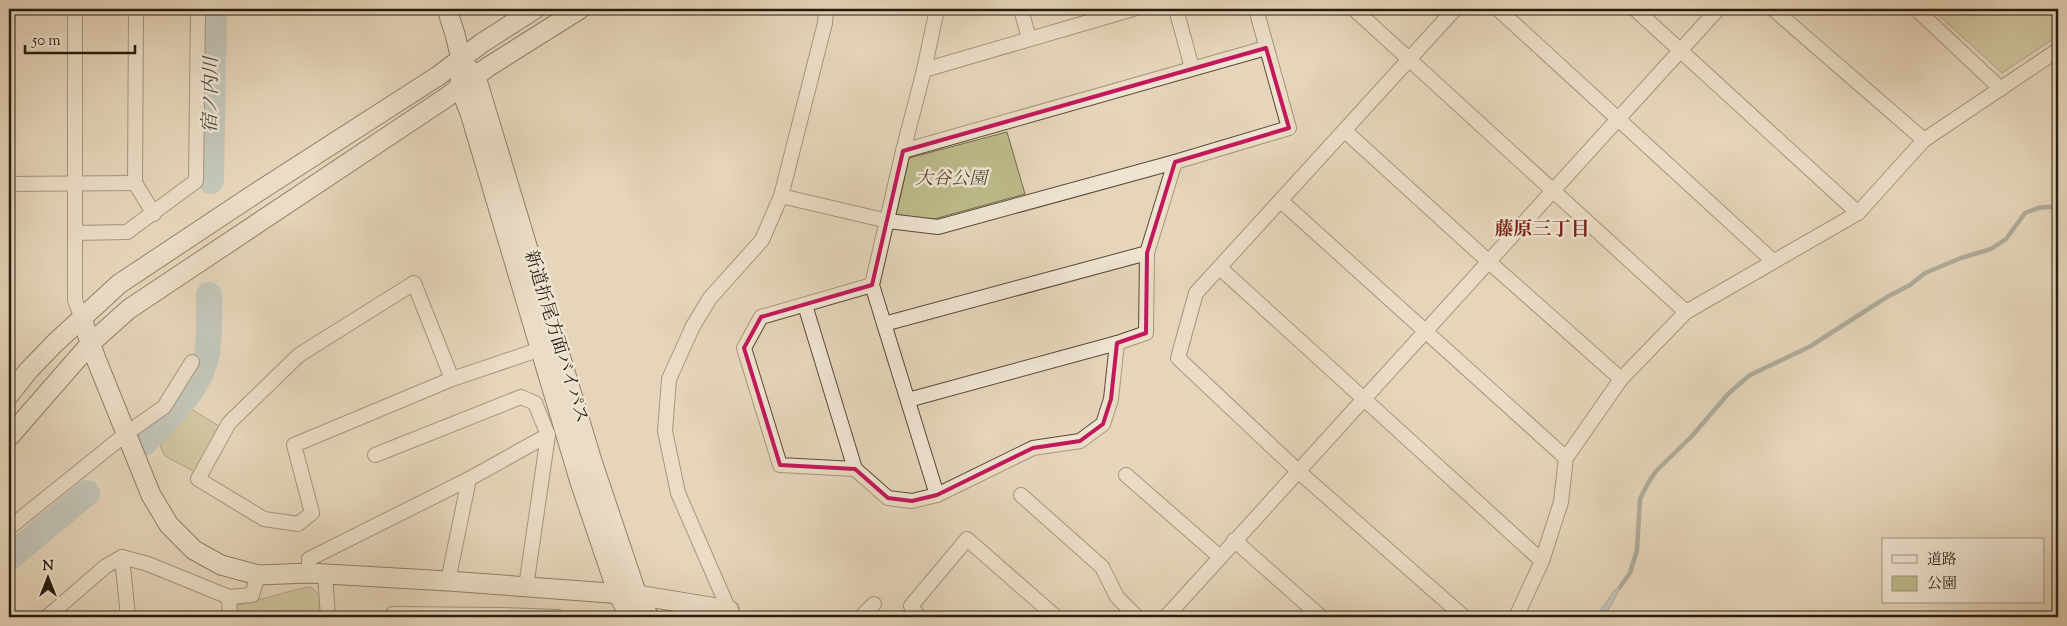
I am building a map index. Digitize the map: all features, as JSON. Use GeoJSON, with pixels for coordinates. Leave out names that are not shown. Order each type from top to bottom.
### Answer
{"type":"FeatureCollection","features":[{"type":"Feature","properties":{"kind":"street"},"geometry":{"type":"LineString","coordinates":[[75,9],[75,300],[96,360],[151,495],[169,525],[194,550],[221,565],[258,575],[317,573],[526,586],[637,596],[731,614]]}},
{"type":"Feature","properties":{"kind":"street"},"geometry":{"type":"LineString","coordinates":[[136,9],[135,183],[154,214]]}},
{"type":"Feature","properties":{"kind":"street"},"geometry":{"type":"LineString","coordinates":[[75,233],[127,232],[196,182],[198,9]]}},
{"type":"Feature","properties":{"kind":"street"},"geometry":{"type":"LineString","coordinates":[[447,9],[461,59],[460,88],[470,113],[580,482],[624,616]]}},
{"type":"Feature","properties":{"kind":"street"},"geometry":{"type":"LineString","coordinates":[[9,395],[28,371],[119,284],[535,9]]}},
{"type":"Feature","properties":{"kind":"street"},"geometry":{"type":"LineString","coordinates":[[9,437],[91,343],[128,310],[460,88],[488,67],[580,9]]}},
{"type":"Feature","properties":{"kind":"street"},"geometry":{"type":"LineString","coordinates":[[731,614],[678,493],[665,431],[669,379],[693,326],[710,298],[762,240],[781,196],[825,23],[826,9]]}},
{"type":"Feature","properties":{"kind":"street"},"geometry":{"type":"LineString","coordinates":[[937,9],[872,285],[937,495]]}},
{"type":"Feature","properties":{"kind":"street"},"geometry":{"type":"LineString","coordinates":[[1021,9],[1029,39]]}},
{"type":"Feature","properties":{"kind":"street"},"geometry":{"type":"LineString","coordinates":[[924,70],[1029,39],[1098,14],[1133,9]]}},
{"type":"Feature","properties":{"kind":"street"},"geometry":{"type":"LineString","coordinates":[[1176,9],[1192,68]]}},
{"type":"Feature","properties":{"kind":"street"},"geometry":{"type":"LineString","coordinates":[[781,196],[888,221],[938,227],[1175,162],[1289,128],[1256,9]]}},
{"type":"Feature","properties":{"kind":"street"},"geometry":{"type":"LineString","coordinates":[[1354,9],[1410,58],[1686,312]]}},
{"type":"Feature","properties":{"kind":"street"},"geometry":{"type":"LineString","coordinates":[[1455,9],[1196,293],[1178,358],[1298,471],[1464,617]]}},
{"type":"Feature","properties":{"kind":"street"},"geometry":{"type":"LineString","coordinates":[[1498,9],[1773,261]]}},
{"type":"Feature","properties":{"kind":"street"},"geometry":{"type":"LineString","coordinates":[[1635,9],[1858,213]]}},
{"type":"Feature","properties":{"kind":"street"},"geometry":{"type":"LineString","coordinates":[[1172,615],[1234,540],[1426,332],[1488,261],[1718,9]]}},
{"type":"Feature","properties":{"kind":"street"},"geometry":{"type":"LineString","coordinates":[[1773,9],[1924,140]]}},
{"type":"Feature","properties":{"kind":"street"},"geometry":{"type":"LineString","coordinates":[[1916,9],[2001,89]]}},
{"type":"Feature","properties":{"kind":"street"},"geometry":{"type":"LineString","coordinates":[[903,151],[1266,48]]}},
{"type":"Feature","properties":{"kind":"street"},"geometry":{"type":"LineString","coordinates":[[1516,617],[1542,561],[1561,502],[1566,458],[1621,379],[1686,312],[1858,213],[1924,140],[2058,50]]}},
{"type":"Feature","properties":{"kind":"street","name":"新道折尾方面バイパス"},"geometry":{"type":"LineString","coordinates":[[461,59],[476,77],[592,461],[637,596],[649,617]]}},
{"type":"Feature","properties":{"kind":"street"},"geometry":{"type":"LineString","coordinates":[[1345,131],[1621,379]]}},
{"type":"Feature","properties":{"kind":"street"},"geometry":{"type":"LineString","coordinates":[[908,400],[1117,344],[1146,333],[1147,253],[1175,162]]}},
{"type":"Feature","properties":{"kind":"street"},"geometry":{"type":"LineString","coordinates":[[9,184],[135,183]]}},
{"type":"Feature","properties":{"kind":"street"},"geometry":{"type":"LineString","coordinates":[[1281,201],[1566,458]]}},
{"type":"Feature","properties":{"kind":"street"},"geometry":{"type":"LineString","coordinates":[[884,324],[1147,253]]}},
{"type":"Feature","properties":{"kind":"street"},"geometry":{"type":"LineString","coordinates":[[1220,268],[1542,561]]}},
{"type":"Feature","properties":{"kind":"street"},"geometry":{"type":"LineString","coordinates":[[452,379],[414,283],[299,355],[229,423],[198,479],[264,519],[298,524],[312,513],[294,445],[452,379],[541,349]]}},
{"type":"Feature","properties":{"kind":"street"},"geometry":{"type":"LineString","coordinates":[[855,470],[780,465],[744,348],[762,317],[872,285]]}},
{"type":"Feature","properties":{"kind":"street"},"geometry":{"type":"LineString","coordinates":[[805,305],[855,470],[888,498],[912,500],[937,495],[1034,448],[1080,441],[1102,424],[1111,399],[1117,344]]}},
{"type":"Feature","properties":{"kind":"street"},"geometry":{"type":"LineString","coordinates":[[9,528],[127,433],[164,407],[192,362]]}},
{"type":"Feature","properties":{"kind":"street"},"geometry":{"type":"LineString","coordinates":[[375,455],[521,397],[535,403],[548,435],[526,586]]}},
{"type":"Feature","properties":{"kind":"street"},"geometry":{"type":"LineString","coordinates":[[328,617],[317,573],[309,559],[469,479],[548,435]]}},
{"type":"Feature","properties":{"kind":"street"},"geometry":{"type":"LineString","coordinates":[[1126,475],[1220,557]]}},
{"type":"Feature","properties":{"kind":"street"},"geometry":{"type":"LineString","coordinates":[[448,581],[469,479]]}},
{"type":"Feature","properties":{"kind":"street"},"geometry":{"type":"LineString","coordinates":[[1021,495],[1102,567],[1117,597],[1137,617]]}},
{"type":"Feature","properties":{"kind":"street"},"geometry":{"type":"LineString","coordinates":[[919,617],[910,606],[967,539],[1056,617]]}},
{"type":"Feature","properties":{"kind":"street"},"geometry":{"type":"LineString","coordinates":[[1234,540],[1321,617]]}},
{"type":"Feature","properties":{"kind":"street"},"geometry":{"type":"LineString","coordinates":[[47,617],[106,566],[122,557],[148,564],[229,597],[252,595],[258,575]]}},
{"type":"Feature","properties":{"kind":"street"},"geometry":{"type":"LineString","coordinates":[[122,557],[128,617]]}},
{"type":"Feature","properties":{"kind":"street"},"geometry":{"type":"LineString","coordinates":[[229,597],[230,617]]}},
{"type":"Feature","properties":{"kind":"street"},"geometry":{"type":"LineString","coordinates":[[861,617],[874,604]]}},
{"type":"Feature","properties":{"kind":"street"},"geometry":{"type":"LineString","coordinates":[[393,614],[558,617]]}},
{"type":"Feature","properties":{"kind":"highlighted area"},"geometry":{"type":"Polygon","coordinates":[[[1266,48],[1289,128],[1175,162],[1147,253],[1146,333],[1117,343],[1111,399],[1103,424],[1080,441],[1033,448],[937,495],[912,501],[888,498],[855,469],[780,465],[744,348],[761,317],[872,285],[903,151],[1266,48]]]}},
{"type":"Feature","properties":{"kind":"green space"},"geometry":{"type":"Polygon","coordinates":[[[1932,9],[2058,9],[2058,36],[2002,73],[1932,9]]]}},
{"type":"Feature","properties":{"kind":"green space","name":"大谷公園"},"geometry":{"type":"Polygon","coordinates":[[[1007,132],[1025,194],[934,219],[896,215],[909,158],[1007,132]]]}},
{"type":"Feature","properties":{"kind":"green space"},"geometry":{"type":"Polygon","coordinates":[[[191,409],[219,426],[195,472],[165,456],[158,441],[191,409]]]}},
{"type":"Feature","properties":{"kind":"green space"},"geometry":{"type":"Polygon","coordinates":[[[307,587],[312,588],[320,596],[322,617],[236,617],[235,606],[307,587]]]}},
{"type":"Feature","properties":{"kind":"water"},"geometry":{"type":"Polygon","coordinates":[[[1623,583],[1605,616],[1596,617],[1614,591],[1623,583]]]}},
{"type":"Feature","properties":{"kind":"waterway","name":"宿ノ内川"},"geometry":{"type":"LineString","coordinates":[[211,181],[214,9]]}},
{"type":"Feature","properties":{"kind":"waterway"},"geometry":{"type":"LineString","coordinates":[[1620,587],[1630,573],[1637,550],[1640,499],[1648,483],[1656,471],[1691,437],[1729,393],[1750,375],[1809,347],[1887,297],[1910,285],[1925,273],[1961,258],[1991,249],[2006,239],[2025,213],[2038,208],[2058,206]]}},
{"type":"Feature","properties":{"kind":"waterway","name":"宿ノ内川"},"geometry":{"type":"LineString","coordinates":[[144,443],[182,402],[198,379],[204,366],[209,339],[209,295]]}},
{"type":"Feature","properties":{"kind":"waterway","name":"宿ノ内川"},"geometry":{"type":"LineString","coordinates":[[9,558],[87,493]]}},
{"type":"Feature","properties":{"kind":"district","name":"藤原三丁目"},"geometry":{"type":"Point","coordinates":[1542,230]}}]}
